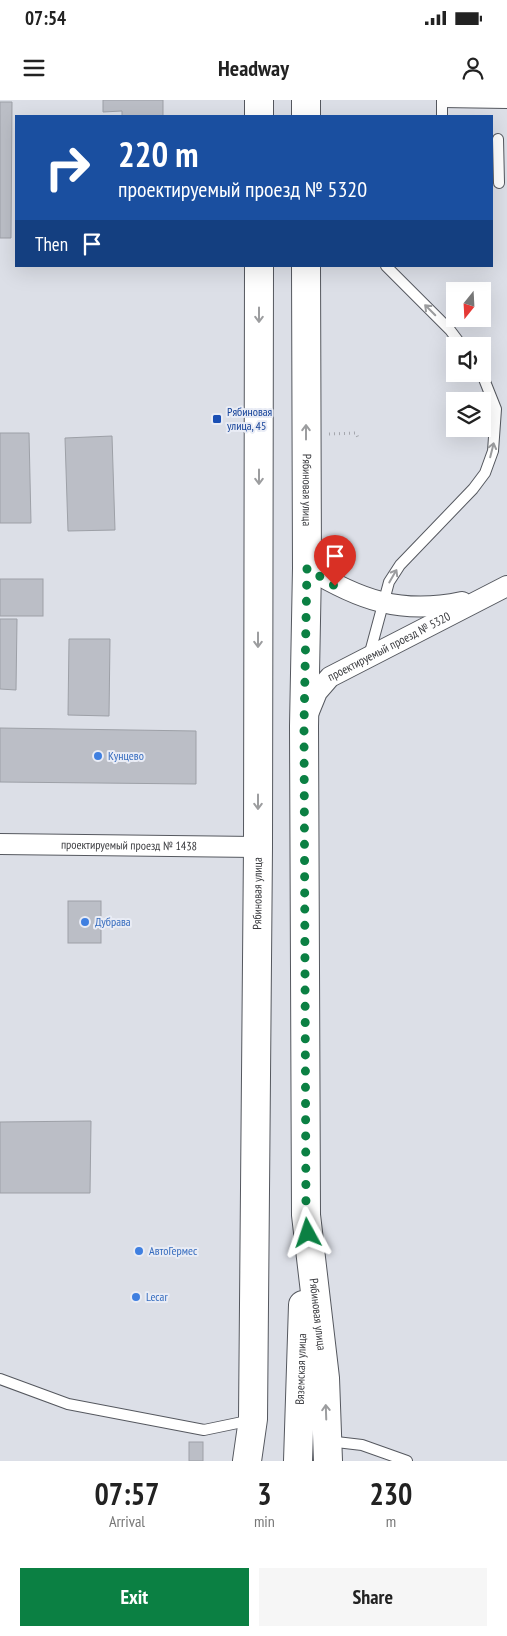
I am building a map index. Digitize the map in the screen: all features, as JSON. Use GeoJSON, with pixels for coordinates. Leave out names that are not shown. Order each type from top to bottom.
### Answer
{"type":"FeatureCollection","features":[{"type":"Feature","properties":{"kind":"main road"},"geometry":{"type":"LineString","coordinates":[[259,100],[259,115]]}},
{"type":"Feature","properties":{"kind":"main road"},"geometry":{"type":"LineString","coordinates":[[306,100],[306,115]]}},
{"type":"Feature","properties":{"kind":"main road","name":"Рябиновая улица"},"geometry":{"type":"LineString","coordinates":[[248,1461],[253,1419],[258,847],[259,267]]}},
{"type":"Feature","properties":{"kind":"main road","name":"Рябиновая улица"},"geometry":{"type":"LineString","coordinates":[[306,267],[307,568],[304,726],[306,1215],[325,1378],[327,1451]]}},
{"type":"Feature","properties":{"kind":"main road","name":"Вяземская улица"},"geometry":{"type":"LineString","coordinates":[[298,1461],[306,1215]]}},
{"type":"Feature","properties":{"kind":"main road"},"geometry":{"type":"LineString","coordinates":[[253,1419],[254,1461]]}},
{"type":"Feature","properties":{"kind":"street","name":"проектируемый проезд № 5320"},"geometry":{"type":"LineString","coordinates":[[307,568],[343,590],[382,604],[425,607],[445,605],[502,588]]}},
{"type":"Feature","properties":{"kind":"street","name":"проектируемый проезд № 5320"},"geometry":{"type":"LineString","coordinates":[[304,726],[313,700],[325,682],[338,672],[502,588]]}},
{"type":"Feature","properties":{"kind":"street","name":"проектируемый проезд № 1438"},"geometry":{"type":"LineString","coordinates":[[0,844],[258,847]]}},
{"type":"Feature","properties":{"kind":"lane"},"geometry":{"type":"LineString","coordinates":[[442,115],[442,101],[507,102]]}},
{"type":"Feature","properties":{"kind":"lane"},"geometry":{"type":"LineString","coordinates":[[499,139],[499,183]]}},
{"type":"Feature","properties":{"kind":"lane"},"geometry":{"type":"LineString","coordinates":[[387,267],[455,337]]}},
{"type":"Feature","properties":{"kind":"lane"},"geometry":{"type":"LineString","coordinates":[[369,656],[389,582],[400,565],[473,489],[485,473],[493,451],[496,410],[485,382]]}},
{"type":"Feature","properties":{"kind":"lane"},"geometry":{"type":"LineString","coordinates":[[0,1379],[68,1404],[204,1430],[253,1419]]}},
{"type":"Feature","properties":{"kind":"lane"},"geometry":{"type":"LineString","coordinates":[[327,1451],[347,1441],[407,1461]]}},
{"type":"Feature","properties":{"kind":"path"},"geometry":{"type":"LineString","coordinates":[[325,435],[356,433],[359,440]]}},
{"type":"Feature","properties":{"kind":"building"},"geometry":{"type":"Polygon","coordinates":[[[103,100],[163,100],[163,115],[122,115],[122,111],[103,112],[103,100]]]}},
{"type":"Feature","properties":{"kind":"building"},"geometry":{"type":"Polygon","coordinates":[[[0,102],[12,102],[11,238],[0,238],[0,102]]]}},
{"type":"Feature","properties":{"kind":"building"},"geometry":{"type":"Polygon","coordinates":[[[0,433],[29,433],[31,523],[0,523],[0,433]]]}},
{"type":"Feature","properties":{"kind":"building"},"geometry":{"type":"Polygon","coordinates":[[[112,436],[115,530],[68,531],[65,438],[112,436]]]}},
{"type":"Feature","properties":{"kind":"building"},"geometry":{"type":"Polygon","coordinates":[[[0,579],[43,579],[43,616],[0,616],[0,579]]]}},
{"type":"Feature","properties":{"kind":"building"},"geometry":{"type":"Polygon","coordinates":[[[0,619],[17,619],[16,690],[0,689],[0,619]]]}},
{"type":"Feature","properties":{"kind":"building"},"geometry":{"type":"Polygon","coordinates":[[[69,639],[110,639],[109,716],[68,715],[69,639]]]}},
{"type":"Feature","properties":{"kind":"building","name":"Кунцево"},"geometry":{"type":"Polygon","coordinates":[[[0,728],[196,731],[196,784],[0,782],[0,728]]]}},
{"type":"Feature","properties":{"kind":"building","name":"Дубрава"},"geometry":{"type":"Polygon","coordinates":[[[68,901],[101,901],[101,943],[68,943],[68,901]]]}},
{"type":"Feature","properties":{"kind":"building"},"geometry":{"type":"Polygon","coordinates":[[[91,1121],[90,1193],[0,1193],[0,1122],[91,1121]]]}},
{"type":"Feature","properties":{"kind":"building"},"geometry":{"type":"Polygon","coordinates":[[[189,1442],[203,1442],[203,1461],[189,1461],[189,1442]]]}},
{"type":"Feature","properties":{"kind":"place","name":"Рябиновая улица, 45"},"geometry":{"type":"Point","coordinates":[217,419]}},
{"type":"Feature","properties":{"kind":"place","name":"Кунцево"},"geometry":{"type":"Point","coordinates":[98,756]}},
{"type":"Feature","properties":{"kind":"place","name":"Дубрава"},"geometry":{"type":"Point","coordinates":[85,922]}},
{"type":"Feature","properties":{"kind":"place","name":"АвтоГермес"},"geometry":{"type":"Point","coordinates":[139,1251]}},
{"type":"Feature","properties":{"kind":"place","name":"Lecar"},"geometry":{"type":"Point","coordinates":[136,1297]}},
{"type":"Feature","properties":{"kind":"route"},"geometry":{"type":"LineString","coordinates":[[308,1233],[306,1215],[304,726],[307,568],[335,586]]}}]}
